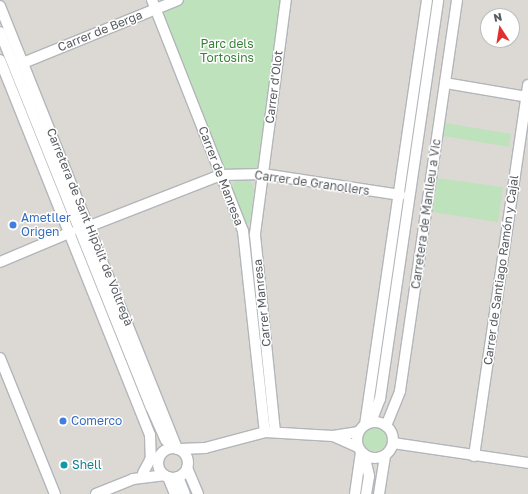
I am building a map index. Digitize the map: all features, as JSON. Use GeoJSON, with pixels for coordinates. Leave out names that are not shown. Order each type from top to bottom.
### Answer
{"type":"FeatureCollection","features":[{"type":"Feature","properties":{"kind":"street","name":"Carrer de Berga"},"geometry":{"type":"LineString","coordinates":[[23,63],[154,4],[178,0]]}},
{"type":"Feature","properties":{"kind":"street","name":"Carrer d'Olot"},"geometry":{"type":"LineString","coordinates":[[263,174],[286,0]]}},
{"type":"Feature","properties":{"kind":"street"},"geometry":{"type":"LineString","coordinates":[[355,494],[400,196],[427,0]]}},
{"type":"Feature","properties":{"kind":"street","name":"Carretera de Manlleu a Vic"},"geometry":{"type":"LineString","coordinates":[[386,425],[380,404],[438,0]]}},
{"type":"Feature","properties":{"kind":"street","name":"Carretera de Manlleu a Vic"},"geometry":{"type":"LineString","coordinates":[[386,425],[400,391],[457,0]]}},
{"type":"Feature","properties":{"kind":"street","name":"Carrer de Manresa"},"geometry":{"type":"LineString","coordinates":[[154,4],[243,231],[270,432]]}},
{"type":"Feature","properties":{"kind":"street","name":"Carretera de Sant Hipòlit de Voltregà"},"geometry":{"type":"LineString","coordinates":[[0,6],[90,226],[177,449]]}},
{"type":"Feature","properties":{"kind":"street","name":"Carretera de Sant Hipòlit de Voltregà"},"geometry":{"type":"LineString","coordinates":[[0,32],[161,429],[159,459]]}},
{"type":"Feature","properties":{"kind":"street","name":"Carretera de Sant Hipòlit de Voltregà"},"geometry":{"type":"LineString","coordinates":[[0,60],[2,71],[71,232],[142,412],[152,446],[151,458],[143,473]]}},
{"type":"Feature","properties":{"kind":"street"},"geometry":{"type":"LineString","coordinates":[[445,83],[527,92]]}},
{"type":"Feature","properties":{"kind":"street","name":"Carrer de Santiago Ramón y Cajal"},"geometry":{"type":"LineString","coordinates":[[474,456],[527,92]]}},
{"type":"Feature","properties":{"kind":"street","name":"Carrer de Granollers"},"geometry":{"type":"LineString","coordinates":[[90,226],[221,174],[263,174],[400,196]]}},
{"type":"Feature","properties":{"kind":"street","name":"Carrer Manresa"},"geometry":{"type":"LineString","coordinates":[[263,174],[255,234],[270,432]]}},
{"type":"Feature","properties":{"kind":"street"},"geometry":{"type":"LineString","coordinates":[[0,262],[71,232]]}},
{"type":"Feature","properties":{"kind":"street"},"geometry":{"type":"LineString","coordinates":[[0,358],[55,494]]}},
{"type":"Feature","properties":{"kind":"street","name":"Carretera de Manlleu a Vic"},"geometry":{"type":"LineString","coordinates":[[365,426],[380,404]]}},
{"type":"Feature","properties":{"kind":"street","name":"Carretera de Sant Hipòlit de Voltregà"},"geometry":{"type":"LineString","coordinates":[[142,412],[161,429],[177,449]]}},
{"type":"Feature","properties":{"kind":"street"},"geometry":{"type":"LineString","coordinates":[[96,494],[133,479],[143,473],[159,459],[166,450],[211,446],[270,432],[333,436],[365,426],[386,425],[393,443]]}},
{"type":"Feature","properties":{"kind":"street"},"geometry":{"type":"LineString","coordinates":[[333,436],[361,451],[382,456]]}},
{"type":"Feature","properties":{"kind":"street"},"geometry":{"type":"LineString","coordinates":[[393,443],[528,463]]}},
{"type":"Feature","properties":{"kind":"street"},"geometry":{"type":"LineString","coordinates":[[366,494],[369,476],[382,456],[393,443]]}},
{"type":"Feature","properties":{"kind":"street"},"geometry":{"type":"LineString","coordinates":[[133,479],[170,476],[187,467],[211,446]]}},
{"type":"Feature","properties":{"kind":"street"},"geometry":{"type":"LineString","coordinates":[[177,449],[186,456],[187,467],[198,494]]}},
{"type":"Feature","properties":{"kind":"street"},"geometry":{"type":"LineString","coordinates":[[361,451],[369,476]]}},
{"type":"Feature","properties":{"kind":"street"},"geometry":{"type":"LineString","coordinates":[[380,494],[382,456]]}},
{"type":"Feature","properties":{"kind":"street"},"geometry":{"type":"LineString","coordinates":[[159,459],[170,476],[185,494]]}},
{"type":"Feature","properties":{"kind":"street"},"geometry":{"type":"LineString","coordinates":[[170,476],[175,494]]}},
{"type":"Feature","properties":{"kind":"shaded area"},"geometry":{"type":"Polygon","coordinates":[[[0,0],[528,0],[528,494],[0,494],[0,0]]]}},
{"type":"Feature","properties":{"kind":"green space","name":"Parc dels Tortosins"},"geometry":{"type":"Polygon","coordinates":[[[178,0],[286,0],[263,174],[221,175],[156,9],[178,0]]]}},
{"type":"Feature","properties":{"kind":"green space"},"geometry":{"type":"Polygon","coordinates":[[[445,123],[511,134],[509,147],[443,136],[445,123]]]}},
{"type":"Feature","properties":{"kind":"green space"},"geometry":{"type":"Polygon","coordinates":[[[437,178],[503,187],[498,222],[432,212],[437,178]]]}},
{"type":"Feature","properties":{"kind":"green space"},"geometry":{"type":"Polygon","coordinates":[[[235,179],[249,179],[254,188],[250,222],[246,225],[231,187],[235,179]]]}},
{"type":"Feature","properties":{"kind":"green space"},"geometry":{"type":"Polygon","coordinates":[[[375,427],[380,428],[386,434],[386,444],[380,450],[375,451],[370,450],[364,444],[363,439],[364,434],[370,428],[375,427]]]}},
{"type":"Feature","properties":{"kind":"place","name":"Ametller Origen"},"geometry":{"type":"Point","coordinates":[13,225]}},
{"type":"Feature","properties":{"kind":"place","name":"Comerco"},"geometry":{"type":"Point","coordinates":[63,421]}},
{"type":"Feature","properties":{"kind":"place","name":"Shell"},"geometry":{"type":"Point","coordinates":[64,465]}}]}
